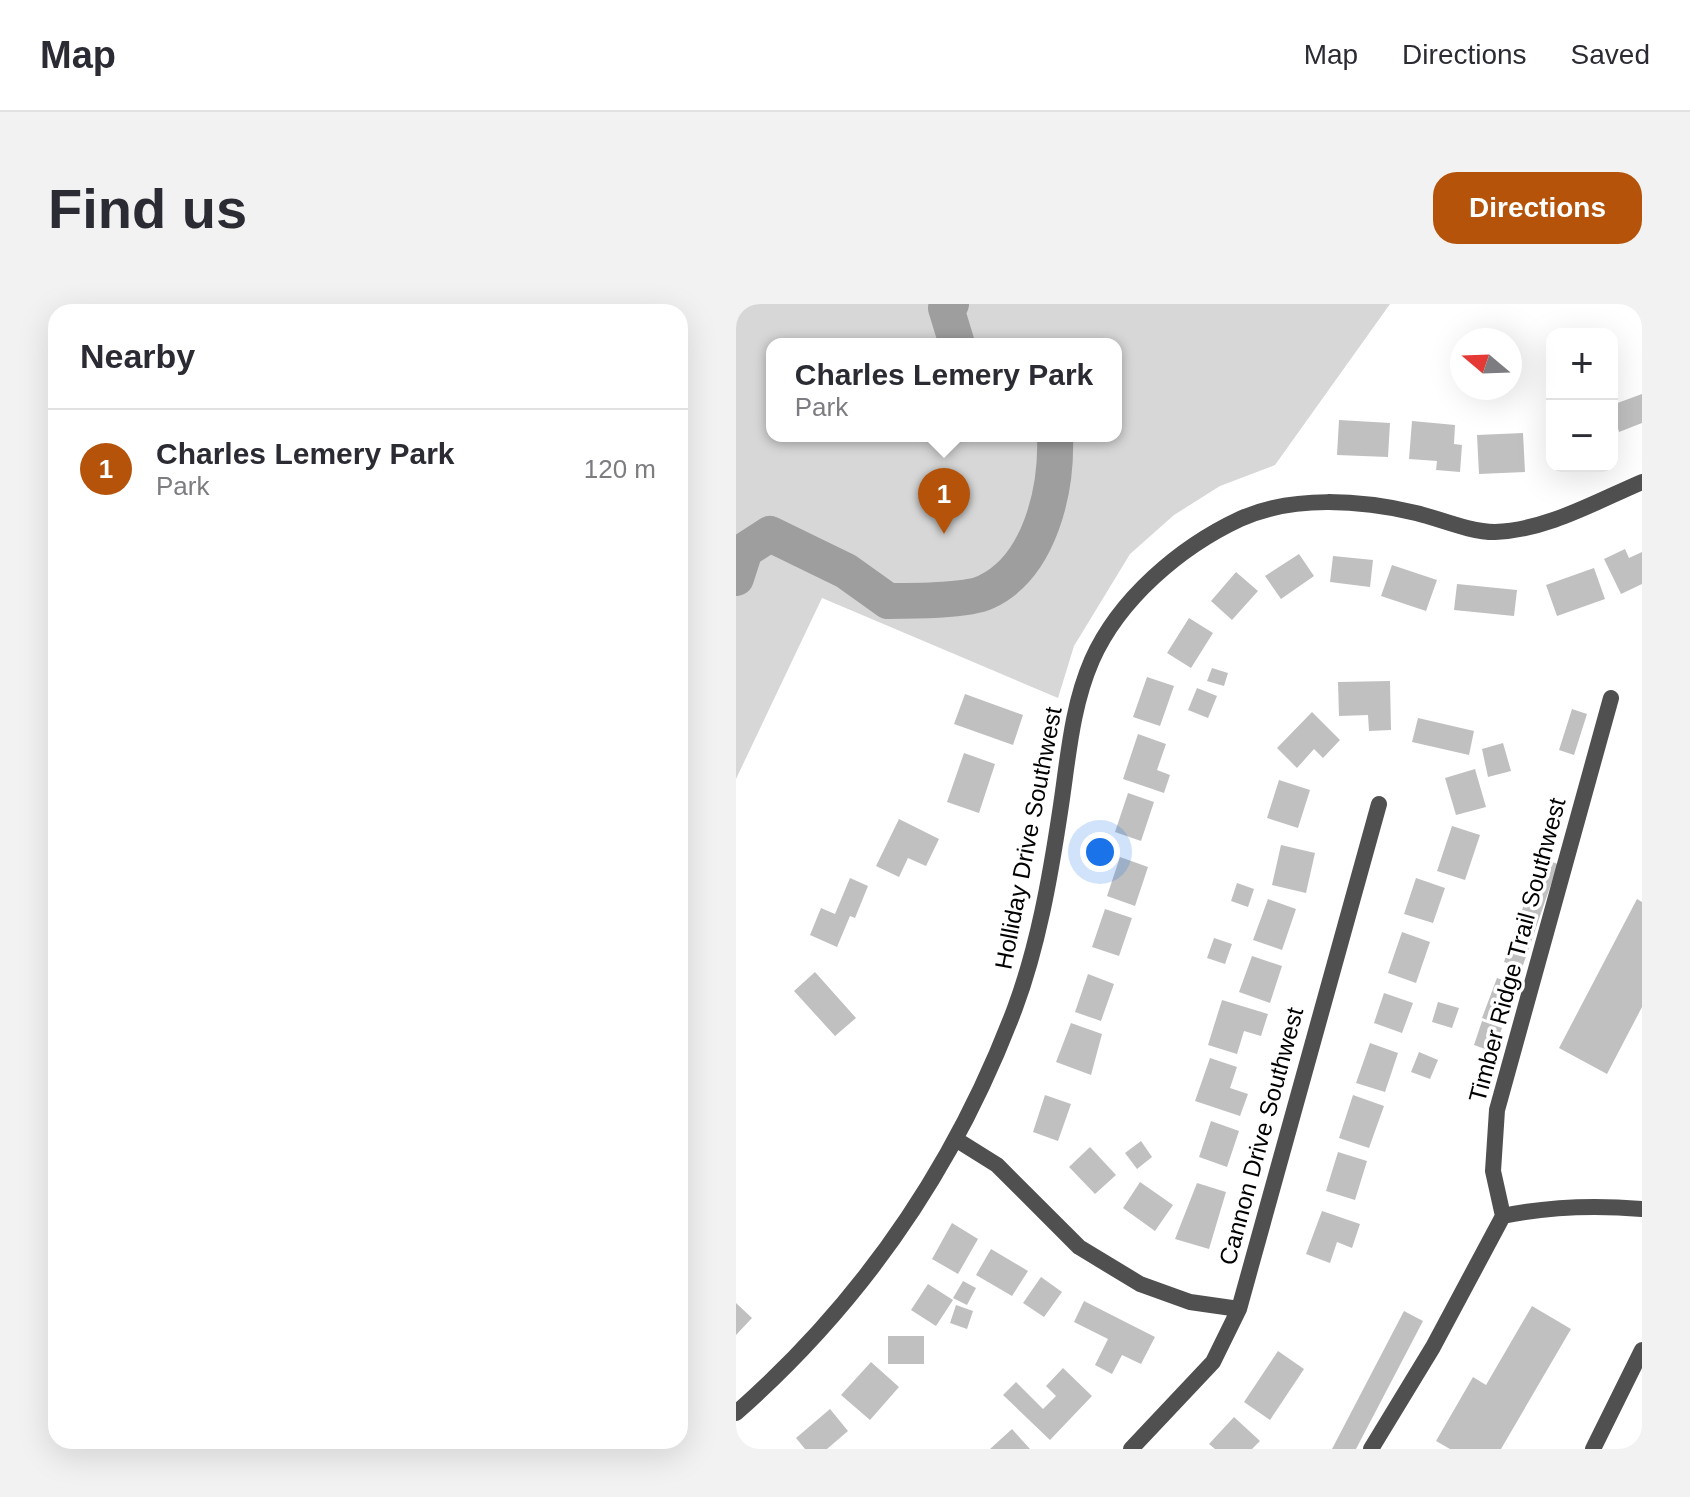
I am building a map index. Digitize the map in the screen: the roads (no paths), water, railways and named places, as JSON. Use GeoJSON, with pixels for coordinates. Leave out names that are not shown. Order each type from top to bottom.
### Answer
{"type":"FeatureCollection","features":[{"type":"Feature","properties":{"kind":"street","name":"Holliday Drive Southwest"},"geometry":{"type":"LineString","coordinates":[[736,1413],[792,1363],[858,1289],[957,1140],[1015,1009],[1031,958],[1056,837],[1070,737],[1092,659],[1126,608],[1166,565],[1242,519],[1297,505],[1336,502],[1375,505],[1491,532],[1530,528],[1642,482]]}},
{"type":"Feature","properties":{"kind":"street","name":"Timber Ridge Trail Southwest"},"geometry":{"type":"LineString","coordinates":[[1503,1216],[1493,1171],[1497,1110],[1611,698]]}},
{"type":"Feature","properties":{"kind":"street","name":"Cannon Drive Southwest"},"geometry":{"type":"LineString","coordinates":[[1131,1449],[1213,1362],[1239,1309],[1379,804]]}},
{"type":"Feature","properties":{"kind":"street"},"geometry":{"type":"LineString","coordinates":[[957,1140],[997,1165],[1079,1247],[1140,1284],[1190,1302],[1239,1309]]}},
{"type":"Feature","properties":{"kind":"street"},"geometry":{"type":"LineString","coordinates":[[1371,1449],[1433,1347],[1503,1216],[1591,1205],[1642,1209]]}},
{"type":"Feature","properties":{"kind":"street"},"geometry":{"type":"LineString","coordinates":[[1593,1449],[1640,1358]]}},
{"type":"Feature","properties":{"kind":"waterway"},"geometry":{"type":"LineString","coordinates":[[951,304],[946,308],[955,338]]}},
{"type":"Feature","properties":{"kind":"waterway"},"geometry":{"type":"LineString","coordinates":[[736,578],[745,550],[770,534],[846,571],[888,601],[953,599],[986,592],[1005,580],[1020,565],[1042,525],[1053,480],[1055,442]]}},
{"type":"Feature","properties":{"kind":"place","name":"Charles Lemery Park"},"geometry":{"type":"Point","coordinates":[944,534]}}]}
